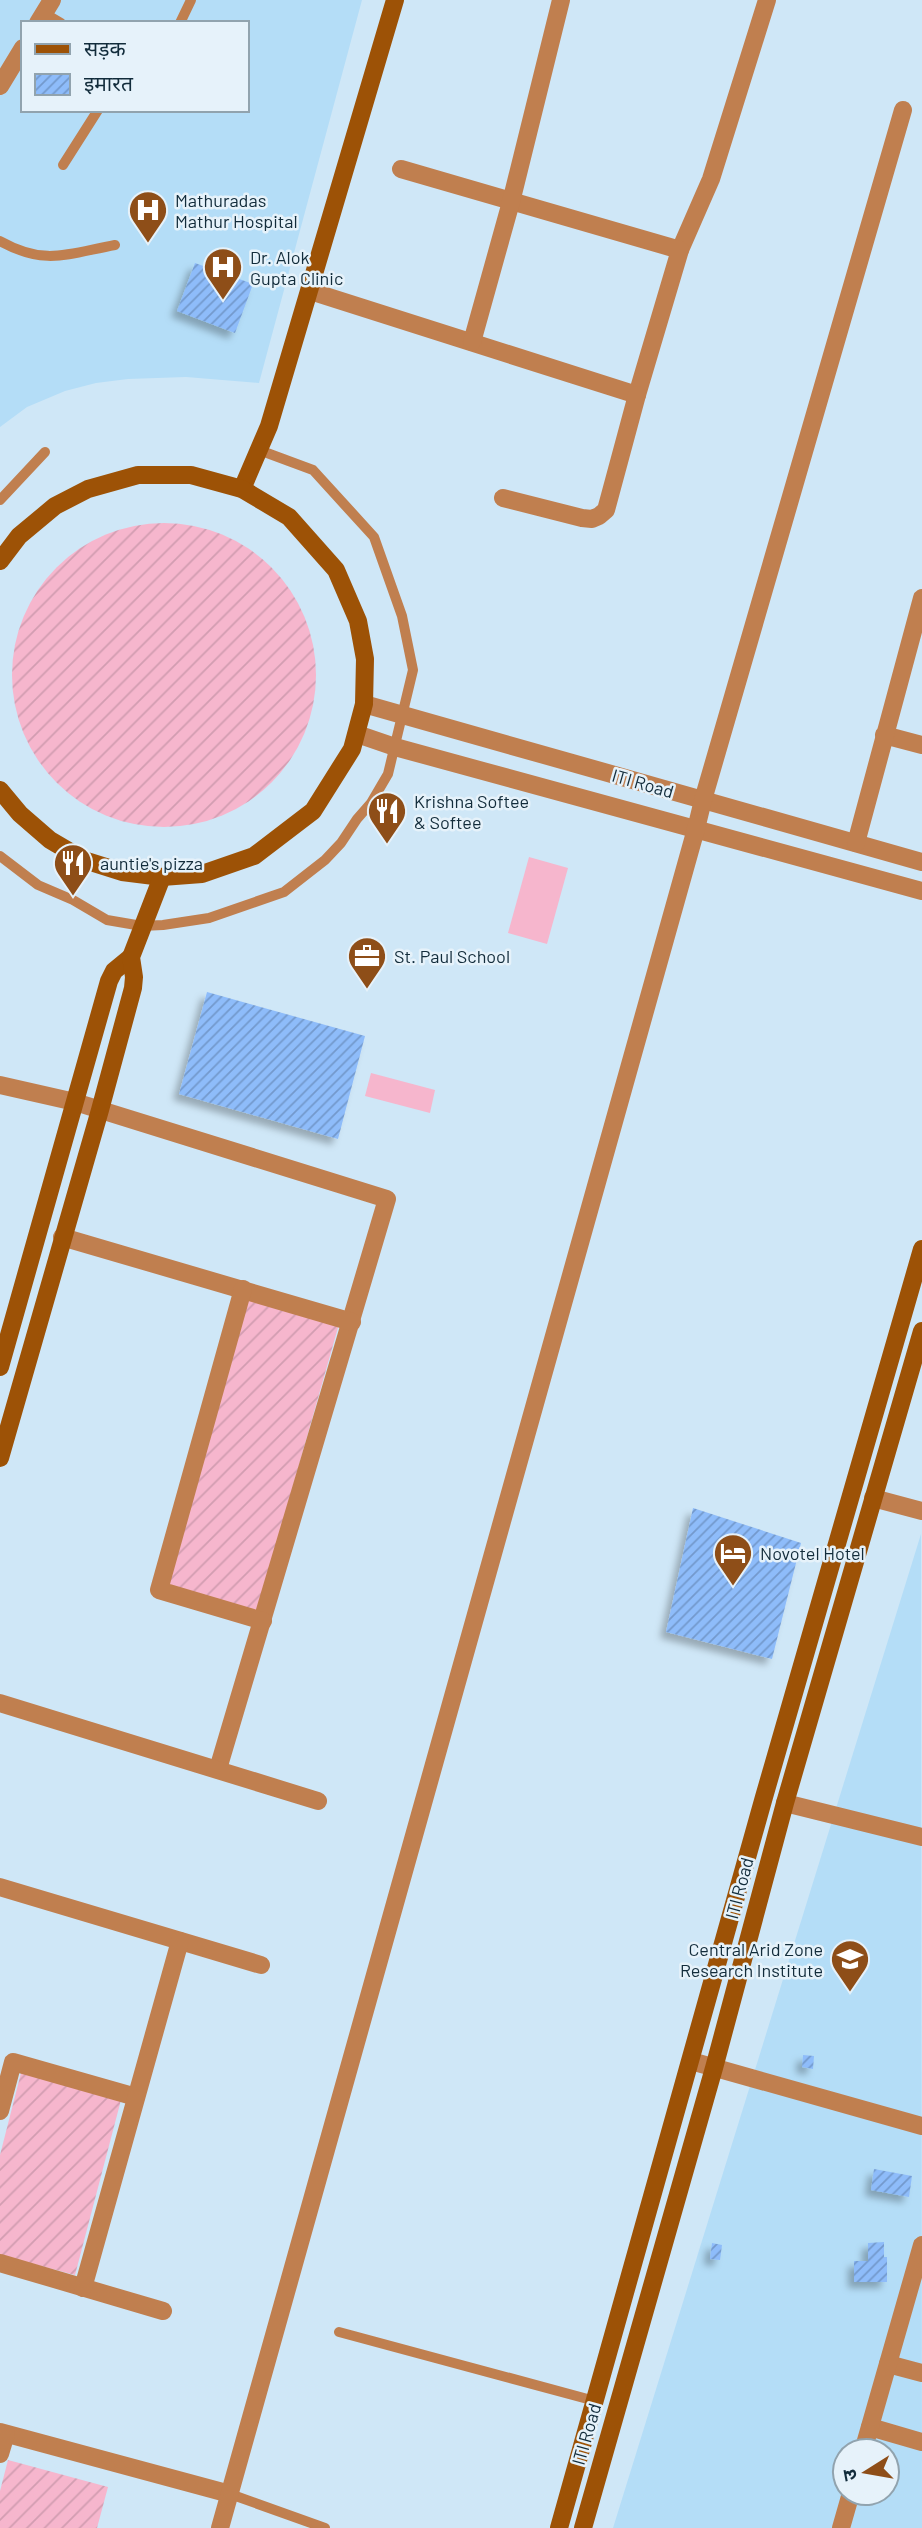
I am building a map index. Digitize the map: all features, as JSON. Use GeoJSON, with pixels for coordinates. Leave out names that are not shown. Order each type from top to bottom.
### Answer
{"type":"FeatureCollection","features":[{"type":"Feature","properties":{"kind":"street"},"geometry":{"type":"LineString","coordinates":[[242,489],[269,426],[395,0]]}},
{"type":"Feature","properties":{"kind":"street"},"geometry":{"type":"LineString","coordinates":[[472,342],[511,202],[561,0]]}},
{"type":"Feature","properties":{"kind":"street"},"geometry":{"type":"LineString","coordinates":[[503,498],[582,518],[599,516],[606,510],[680,250],[711,179],[767,0]]}},
{"type":"Feature","properties":{"kind":"street"},"geometry":{"type":"LineString","coordinates":[[0,86],[21,51]]}},
{"type":"Feature","properties":{"kind":"street"},"geometry":{"type":"LineString","coordinates":[[220,2528],[702,800],[903,110]]}},
{"type":"Feature","properties":{"kind":"street"},"geometry":{"type":"LineString","coordinates":[[401,169],[680,250]]}},
{"type":"Feature","properties":{"kind":"street"},"geometry":{"type":"LineString","coordinates":[[310,291],[637,395]]}},
{"type":"Feature","properties":{"kind":"street"},"geometry":{"type":"LineString","coordinates":[[0,790],[20,814],[50,840],[84,860],[122,872],[162,877],[202,874],[254,856],[313,811],[352,749],[364,704],[365,659],[358,621],[336,570],[289,517],[242,489],[191,475],[138,475],[88,489],[55,506],[3,551]]}},
{"type":"Feature","properties":{"kind":"street"},"geometry":{"type":"LineString","coordinates":[[856,843],[921,608]]}},
{"type":"Feature","properties":{"kind":"street","name":"ITI Road"},"geometry":{"type":"LineString","coordinates":[[364,704],[922,862]]}},
{"type":"Feature","properties":{"kind":"street","name":"ITI Road"},"geometry":{"type":"LineString","coordinates":[[357,734],[395,747],[922,891]]}},
{"type":"Feature","properties":{"kind":"street"},"geometry":{"type":"LineString","coordinates":[[884,736],[922,745]]}},
{"type":"Feature","properties":{"kind":"street"},"geometry":{"type":"LineString","coordinates":[[0,1458],[133,988],[131,957],[162,877]]}},
{"type":"Feature","properties":{"kind":"street"},"geometry":{"type":"LineString","coordinates":[[0,1367],[109,981],[114,971],[131,957]]}},
{"type":"Feature","properties":{"kind":"street"},"geometry":{"type":"LineString","coordinates":[[0,1085],[75,1102],[387,1199],[218,1769]]}},
{"type":"Feature","properties":{"kind":"street"},"geometry":{"type":"LineString","coordinates":[[62,1237],[352,1322]]}},
{"type":"Feature","properties":{"kind":"street","name":"ITI Road"},"geometry":{"type":"LineString","coordinates":[[559,2528],[764,1797],[922,1249]]}},
{"type":"Feature","properties":{"kind":"street"},"geometry":{"type":"LineString","coordinates":[[243,1289],[159,1590],[262,1621]]}},
{"type":"Feature","properties":{"kind":"street","name":"ITI Road"},"geometry":{"type":"LineString","coordinates":[[583,2528],[785,1803],[922,1331]]}},
{"type":"Feature","properties":{"kind":"street"},"geometry":{"type":"LineString","coordinates":[[873,1497],[922,1511]]}},
{"type":"Feature","properties":{"kind":"street"},"geometry":{"type":"LineString","coordinates":[[0,1703],[318,1801]]}},
{"type":"Feature","properties":{"kind":"street"},"geometry":{"type":"LineString","coordinates":[[785,1803],[922,1837]]}},
{"type":"Feature","properties":{"kind":"street"},"geometry":{"type":"LineString","coordinates":[[0,1887],[261,1965]]}},
{"type":"Feature","properties":{"kind":"street"},"geometry":{"type":"LineString","coordinates":[[83,2287],[180,1941]]}},
{"type":"Feature","properties":{"kind":"street"},"geometry":{"type":"LineString","coordinates":[[691,2061],[922,2126]]}},
{"type":"Feature","properties":{"kind":"street"},"geometry":{"type":"LineString","coordinates":[[0,2111],[13,2062],[136,2097]]}},
{"type":"Feature","properties":{"kind":"street"},"geometry":{"type":"LineString","coordinates":[[867,2437],[922,2245]]}},
{"type":"Feature","properties":{"kind":"street"},"geometry":{"type":"LineString","coordinates":[[0,2263],[163,2311]]}},
{"type":"Feature","properties":{"kind":"street"},"geometry":{"type":"LineString","coordinates":[[888,2364],[922,2373]]}},
{"type":"Feature","properties":{"kind":"street"},"geometry":{"type":"LineString","coordinates":[[870,2427],[922,2442]]}},
{"type":"Feature","properties":{"kind":"street"},"geometry":{"type":"LineString","coordinates":[[0,2454],[3,2433],[230,2494]]}},
{"type":"Feature","properties":{"kind":"street"},"geometry":{"type":"LineString","coordinates":[[841,2528],[847,2507]]}},
{"type":"Feature","properties":{"kind":"lane"},"geometry":{"type":"LineString","coordinates":[[181,21],[191,0]]}},
{"type":"Feature","properties":{"kind":"lane"},"geometry":{"type":"LineString","coordinates":[[63,165],[98,112]]}},
{"type":"Feature","properties":{"kind":"lane"},"geometry":{"type":"LineString","coordinates":[[0,241],[19,252],[50,257],[115,245]]}},
{"type":"Feature","properties":{"kind":"lane"},"geometry":{"type":"LineString","coordinates":[[0,856],[38,885],[73,900],[107,920],[142,926],[163,925],[209,918],[284,892],[313,871],[341,843],[371,803],[388,774],[413,670],[402,617],[374,537],[313,470],[259,450]]}},
{"type":"Feature","properties":{"kind":"lane"},"geometry":{"type":"LineString","coordinates":[[0,500],[46,452]]}},
{"type":"Feature","properties":{"kind":"lane"},"geometry":{"type":"LineString","coordinates":[[339,2332],[595,2401]]}},
{"type":"Feature","properties":{"kind":"lane"},"geometry":{"type":"LineString","coordinates":[[230,2494],[326,2528]]}},
{"type":"Feature","properties":{"kind":"shaded area","name":"Mathuradas Mathur Hospital"},"geometry":{"type":"Polygon","coordinates":[[[0,0],[362,0],[259,383],[186,377],[128,379],[65,391],[27,407],[0,427],[0,0]]]}},
{"type":"Feature","properties":{"kind":"shaded area"},"geometry":{"type":"Polygon","coordinates":[[[164,523],[194,526],[222,535],[248,549],[271,568],[290,591],[304,617],[313,645],[316,675],[313,705],[304,733],[290,759],[271,782],[248,801],[222,815],[194,824],[164,827],[134,824],[106,815],[80,801],[57,782],[38,759],[24,733],[15,705],[12,675],[15,645],[24,617],[38,591],[57,568],[80,549],[106,535],[134,526],[164,523]]]}},
{"type":"Feature","properties":{"kind":"shaded area"},"geometry":{"type":"Polygon","coordinates":[[[529,857],[568,868],[547,944],[508,933],[529,857]]]}},
{"type":"Feature","properties":{"kind":"shaded area"},"geometry":{"type":"Polygon","coordinates":[[[371,1073],[435,1090],[430,1113],[365,1096],[371,1073]]]}},
{"type":"Feature","properties":{"kind":"shaded area"},"geometry":{"type":"Polygon","coordinates":[[[249,1298],[339,1324],[257,1613],[168,1588],[249,1298]]]}},
{"type":"Feature","properties":{"kind":"shaded area","name":"Central Arid Zone Research Institute"},"geometry":{"type":"Polygon","coordinates":[[[921,1534],[922,2528],[613,2528],[921,1534]]]}},
{"type":"Feature","properties":{"kind":"shaded area"},"geometry":{"type":"Polygon","coordinates":[[[21,2073],[121,2100],[75,2275],[0,2255],[0,2155],[21,2073]]]}},
{"type":"Feature","properties":{"kind":"shaded area"},"geometry":{"type":"Polygon","coordinates":[[[8,2460],[108,2487],[97,2528],[0,2528],[0,2491],[8,2460]]]}},
{"type":"Feature","properties":{"kind":"building"},"geometry":{"type":"Polygon","coordinates":[[[195,263],[253,284],[235,333],[177,311],[195,263]]]}},
{"type":"Feature","properties":{"kind":"building"},"geometry":{"type":"Polygon","coordinates":[[[207,992],[365,1036],[338,1139],[179,1094],[207,992]]]}},
{"type":"Feature","properties":{"kind":"building","name":"Novotel Hotel"},"geometry":{"type":"Polygon","coordinates":[[[693,1508],[801,1543],[772,1659],[666,1632],[693,1508]]]}},
{"type":"Feature","properties":{"kind":"building"},"geometry":{"type":"Polygon","coordinates":[[[803,2055],[814,2056],[813,2069],[802,2067],[803,2055]]]}},
{"type":"Feature","properties":{"kind":"building"},"geometry":{"type":"Polygon","coordinates":[[[874,2169],[912,2176],[909,2197],[871,2190],[874,2169]]]}},
{"type":"Feature","properties":{"kind":"building"},"geometry":{"type":"Polygon","coordinates":[[[884,2242],[887,2282],[854,2282],[854,2261],[868,2261],[868,2243],[884,2242]]]}},
{"type":"Feature","properties":{"kind":"building"},"geometry":{"type":"Polygon","coordinates":[[[712,2243],[722,2245],[720,2260],[710,2259],[712,2243]]]}},
{"type":"Feature","properties":{"kind":"place","name":"Mathuradas Mathur Hospital"},"geometry":{"type":"Point","coordinates":[148,244]}},
{"type":"Feature","properties":{"kind":"place","name":"Dr. Alok Gupta Clinic"},"geometry":{"type":"Point","coordinates":[223,301]}},
{"type":"Feature","properties":{"kind":"place","name":"Krishna Softee & Softee"},"geometry":{"type":"Point","coordinates":[387,845]}},
{"type":"Feature","properties":{"kind":"place","name":"auntie's pizza"},"geometry":{"type":"Point","coordinates":[73,897]}},
{"type":"Feature","properties":{"kind":"place","name":"St. Paul School"},"geometry":{"type":"Point","coordinates":[367,990]}},
{"type":"Feature","properties":{"kind":"place","name":"Novotel Hotel"},"geometry":{"type":"Point","coordinates":[733,1587]}},
{"type":"Feature","properties":{"kind":"place","name":"Central Arid Zone Research Institute"},"geometry":{"type":"Point","coordinates":[850,1993]}}]}
